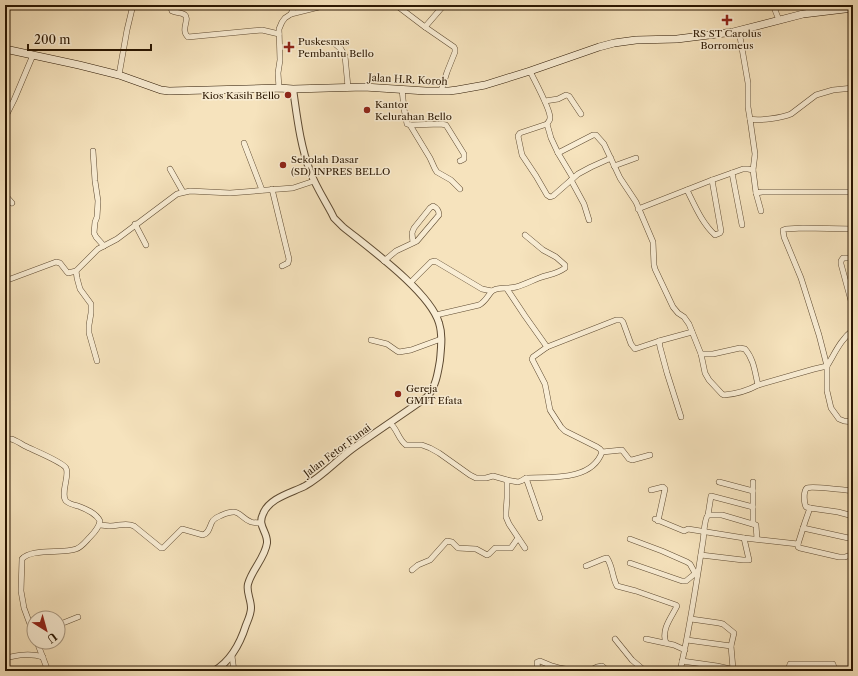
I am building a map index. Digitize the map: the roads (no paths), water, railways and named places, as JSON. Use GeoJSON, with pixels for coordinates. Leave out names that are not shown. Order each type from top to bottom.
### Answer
{"type":"FeatureCollection","features":[{"type":"Feature","properties":{"kind":"main road","name":"Jalan H.R. Koroh"},"geometry":{"type":"LineString","coordinates":[[5,49],[119,75],[161,90],[169,91],[348,87],[441,92],[485,85],[614,43],[636,40],[690,38],[739,31],[820,10],[853,8]]}},
{"type":"Feature","properties":{"kind":"street"},"geometry":{"type":"LineString","coordinates":[[119,75],[133,5]]}},
{"type":"Feature","properties":{"kind":"street"},"geometry":{"type":"LineString","coordinates":[[172,5],[172,11],[184,14],[186,16],[187,18],[184,30],[188,37],[262,30],[279,34]]}},
{"type":"Feature","properties":{"kind":"street"},"geometry":{"type":"LineString","coordinates":[[291,14],[295,5]]}},
{"type":"Feature","properties":{"kind":"street"},"geometry":{"type":"LineString","coordinates":[[279,88],[278,73],[280,60],[280,24],[291,14],[327,5]]}},
{"type":"Feature","properties":{"kind":"street"},"geometry":{"type":"LineString","coordinates":[[396,5],[454,47],[455,50],[441,92]]}},
{"type":"Feature","properties":{"kind":"street"},"geometry":{"type":"LineString","coordinates":[[425,27],[444,5]]}},
{"type":"Feature","properties":{"kind":"street"},"geometry":{"type":"LineString","coordinates":[[773,5],[779,20]]}},
{"type":"Feature","properties":{"kind":"street"},"geometry":{"type":"LineString","coordinates":[[739,31],[748,83],[748,107],[755,154],[753,170],[756,193],[761,211]]}},
{"type":"Feature","properties":{"kind":"street"},"geometry":{"type":"LineString","coordinates":[[334,43],[341,48],[345,56],[348,87]]}},
{"type":"Feature","properties":{"kind":"street"},"geometry":{"type":"LineString","coordinates":[[5,117],[8,114],[33,55]]}},
{"type":"Feature","properties":{"kind":"street"},"geometry":{"type":"LineString","coordinates":[[530,71],[545,101],[550,117],[547,124],[551,138],[584,204],[590,220]]}},
{"type":"Feature","properties":{"kind":"street"},"geometry":{"type":"LineString","coordinates":[[750,119],[765,120],[787,116],[816,95],[833,90],[853,88]]}},
{"type":"Feature","properties":{"kind":"street","name":"Jalan Fetor Funai"},"geometry":{"type":"LineString","coordinates":[[261,523],[262,514],[268,505],[314,480],[354,448],[428,397],[432,391],[440,363],[441,339],[439,324],[432,308],[410,283],[338,223],[314,181],[304,150],[293,89]]}},
{"type":"Feature","properties":{"kind":"street"},"geometry":{"type":"LineString","coordinates":[[402,90],[407,124],[410,125],[437,172],[452,180],[460,189]]}},
{"type":"Feature","properties":{"kind":"street"},"geometry":{"type":"LineString","coordinates":[[545,101],[558,99],[566,95],[569,96],[581,114]]}},
{"type":"Feature","properties":{"kind":"street"},"geometry":{"type":"LineString","coordinates":[[547,124],[518,134],[518,140],[522,155],[547,195],[550,197],[572,179],[591,167],[611,158]]}},
{"type":"Feature","properties":{"kind":"street"},"geometry":{"type":"LineString","coordinates":[[410,125],[446,125],[464,154],[464,159],[460,161]]}},
{"type":"Feature","properties":{"kind":"street"},"geometry":{"type":"LineString","coordinates":[[558,153],[595,135],[599,137],[604,144],[614,166],[634,199],[653,242],[655,269],[673,307],[689,324],[701,354],[704,370],[707,376],[723,395],[741,392],[758,385],[827,366],[837,348],[845,337],[853,330]]}},
{"type":"Feature","properties":{"kind":"street"},"geometry":{"type":"LineString","coordinates":[[244,143],[262,190]]}},
{"type":"Feature","properties":{"kind":"street"},"geometry":{"type":"LineString","coordinates":[[93,152],[98,201],[97,217],[94,222],[94,233],[104,246]]}},
{"type":"Feature","properties":{"kind":"street"},"geometry":{"type":"LineString","coordinates":[[614,166],[636,158]]}},
{"type":"Feature","properties":{"kind":"street"},"geometry":{"type":"LineString","coordinates":[[638,209],[743,169],[748,168],[753,170]]}},
{"type":"Feature","properties":{"kind":"street"},"geometry":{"type":"LineString","coordinates":[[170,169],[183,192]]}},
{"type":"Feature","properties":{"kind":"street"},"geometry":{"type":"LineString","coordinates":[[732,173],[742,225]]}},
{"type":"Feature","properties":{"kind":"street"},"geometry":{"type":"LineString","coordinates":[[687,190],[701,218],[710,230],[715,234],[720,234],[721,231],[712,180]]}},
{"type":"Feature","properties":{"kind":"street"},"geometry":{"type":"LineString","coordinates":[[5,281],[56,262],[60,263],[67,273],[76,271],[96,251],[117,239],[173,197],[183,192],[196,190],[230,193],[293,188],[314,181]]}},
{"type":"Feature","properties":{"kind":"street"},"geometry":{"type":"LineString","coordinates":[[272,189],[289,259],[287,264],[282,266]]}},
{"type":"Feature","properties":{"kind":"street"},"geometry":{"type":"LineString","coordinates":[[756,193],[853,192]]}},
{"type":"Feature","properties":{"kind":"street"},"geometry":{"type":"LineString","coordinates":[[5,195],[12,203]]}},
{"type":"Feature","properties":{"kind":"street"},"geometry":{"type":"LineString","coordinates":[[384,261],[396,251],[413,244],[417,241],[439,215],[436,207],[433,206],[430,208],[414,228],[412,233],[413,244]]}},
{"type":"Feature","properties":{"kind":"street"},"geometry":{"type":"LineString","coordinates":[[136,224],[146,245]]}},
{"type":"Feature","properties":{"kind":"street"},"geometry":{"type":"LineString","coordinates":[[853,229],[803,228],[783,230],[784,237],[801,278],[819,335],[827,366],[827,391],[832,411],[838,419],[853,422]]}},
{"type":"Feature","properties":{"kind":"street"},"geometry":{"type":"LineString","coordinates":[[436,315],[481,304],[492,292],[498,289],[507,289],[523,285],[562,270],[565,267],[562,262],[543,250],[525,235]]}},
{"type":"Feature","properties":{"kind":"street"},"geometry":{"type":"LineString","coordinates":[[853,258],[843,258],[841,264],[853,308]]}},
{"type":"Feature","properties":{"kind":"street"},"geometry":{"type":"LineString","coordinates":[[410,283],[431,262],[435,261],[482,289],[492,292]]}},
{"type":"Feature","properties":{"kind":"street"},"geometry":{"type":"LineString","coordinates":[[76,271],[80,289],[91,306],[89,333],[97,361]]}},
{"type":"Feature","properties":{"kind":"street"},"geometry":{"type":"LineString","coordinates":[[507,289],[524,316],[547,347]]}},
{"type":"Feature","properties":{"kind":"street"},"geometry":{"type":"LineString","coordinates":[[602,452],[597,447],[563,431],[550,410],[545,384],[532,359],[534,356],[547,347],[619,320],[623,322],[631,344],[635,349],[692,332]]}},
{"type":"Feature","properties":{"kind":"street"},"geometry":{"type":"LineString","coordinates":[[371,340],[387,344],[399,352],[411,350],[441,339]]}},
{"type":"Feature","properties":{"kind":"street"},"geometry":{"type":"LineString","coordinates":[[659,341],[667,373],[681,417]]}},
{"type":"Feature","properties":{"kind":"street"},"geometry":{"type":"LineString","coordinates":[[701,354],[713,354],[740,348],[745,349],[751,357],[758,385]]}},
{"type":"Feature","properties":{"kind":"street"},"geometry":{"type":"LineString","coordinates":[[390,423],[395,427],[401,441],[406,445],[422,445],[439,452],[476,478],[493,476],[507,480],[521,481],[526,478],[568,476],[591,467],[602,452]]}},
{"type":"Feature","properties":{"kind":"street"},"geometry":{"type":"LineString","coordinates":[[5,439],[13,440],[48,456],[65,466],[67,470],[64,495],[66,500],[69,503],[86,509],[100,520],[100,525],[80,547],[76,549],[41,552],[26,556],[22,559],[21,591],[26,613]]}},
{"type":"Feature","properties":{"kind":"street"},"geometry":{"type":"LineString","coordinates":[[602,452],[622,450],[629,459],[632,460],[650,455]]}},
{"type":"Feature","properties":{"kind":"street"},"geometry":{"type":"LineString","coordinates":[[526,478],[540,518]]}},
{"type":"Feature","properties":{"kind":"street"},"geometry":{"type":"LineString","coordinates":[[507,480],[506,517],[525,548]]}},
{"type":"Feature","properties":{"kind":"street"},"geometry":{"type":"LineString","coordinates":[[719,482],[753,491]]}},
{"type":"Feature","properties":{"kind":"street"},"geometry":{"type":"LineString","coordinates":[[753,482],[753,524]]}},
{"type":"Feature","properties":{"kind":"street"},"geometry":{"type":"LineString","coordinates":[[651,490],[661,487],[664,489],[656,520],[684,531],[688,529],[744,538],[798,544]]}},
{"type":"Feature","properties":{"kind":"street"},"geometry":{"type":"LineString","coordinates":[[853,491],[808,488],[806,489],[805,494],[806,507],[853,516]]}},
{"type":"Feature","properties":{"kind":"street"},"geometry":{"type":"LineString","coordinates":[[680,671],[691,619],[697,572],[711,496],[753,507]]}},
{"type":"Feature","properties":{"kind":"street"},"geometry":{"type":"LineString","coordinates":[[810,508],[798,548],[839,557],[845,557],[853,554]]}},
{"type":"Feature","properties":{"kind":"street"},"geometry":{"type":"LineString","coordinates":[[100,525],[110,526],[126,523],[132,525],[160,548],[163,548],[182,529],[203,535],[206,534],[213,520],[227,513],[236,512],[252,522],[261,523],[267,542],[263,556],[249,580],[247,590],[250,613],[242,639],[232,656],[214,671]]}},
{"type":"Feature","properties":{"kind":"street"},"geometry":{"type":"LineString","coordinates":[[708,515],[722,515],[756,525],[758,539]]}},
{"type":"Feature","properties":{"kind":"street"},"geometry":{"type":"LineString","coordinates":[[803,528],[853,539]]}},
{"type":"Feature","properties":{"kind":"street"},"geometry":{"type":"LineString","coordinates":[[412,570],[421,563],[430,560],[447,541],[452,542],[458,548],[476,549],[487,555],[495,548],[511,548],[518,538]]}},
{"type":"Feature","properties":{"kind":"street"},"geometry":{"type":"LineString","coordinates":[[701,555],[749,560],[744,538]]}},
{"type":"Feature","properties":{"kind":"street"},"geometry":{"type":"LineString","coordinates":[[630,539],[687,562],[697,572]]}},
{"type":"Feature","properties":{"kind":"street"},"geometry":{"type":"LineString","coordinates":[[586,566],[607,558],[615,584],[617,586],[676,605],[677,606],[665,630],[664,635],[666,643]]}},
{"type":"Feature","properties":{"kind":"street"},"geometry":{"type":"LineString","coordinates":[[630,562],[682,581],[686,581],[697,572]]}},
{"type":"Feature","properties":{"kind":"street"},"geometry":{"type":"LineString","coordinates":[[66,621],[78,617]]}},
{"type":"Feature","properties":{"kind":"street"},"geometry":{"type":"LineString","coordinates":[[691,619],[719,623],[732,630],[735,634],[731,646],[733,669]]}},
{"type":"Feature","properties":{"kind":"street"},"geometry":{"type":"LineString","coordinates":[[615,639],[632,660],[646,671]]}},
{"type":"Feature","properties":{"kind":"street"},"geometry":{"type":"LineString","coordinates":[[646,639],[674,645],[684,650]]}},
{"type":"Feature","properties":{"kind":"street"},"geometry":{"type":"LineString","coordinates":[[687,640],[731,646]]}},
{"type":"Feature","properties":{"kind":"street"},"geometry":{"type":"LineString","coordinates":[[40,650],[48,671]]}},
{"type":"Feature","properties":{"kind":"street"},"geometry":{"type":"LineString","coordinates":[[5,658],[26,654],[37,655],[43,658]]}},
{"type":"Feature","properties":{"kind":"street"},"geometry":{"type":"LineString","coordinates":[[232,656],[234,671]]}},
{"type":"Feature","properties":{"kind":"street"},"geometry":{"type":"LineString","coordinates":[[538,671],[537,662],[540,661],[559,668],[578,671]]}},
{"type":"Feature","properties":{"kind":"street"},"geometry":{"type":"LineString","coordinates":[[682,662],[739,671]]}},
{"type":"Feature","properties":{"kind":"street"},"geometry":{"type":"LineString","coordinates":[[788,671],[790,664],[833,664],[835,671]]}},
{"type":"Feature","properties":{"kind":"street"},"geometry":{"type":"LineString","coordinates":[[589,671],[602,666],[608,671]]}},
{"type":"Feature","properties":{"kind":"place","name":"RS ST Carolus Borromeus"},"geometry":{"type":"Point","coordinates":[727,20]}},
{"type":"Feature","properties":{"kind":"place","name":"Puskesmas Pembantu Bello"},"geometry":{"type":"Point","coordinates":[289,47]}},
{"type":"Feature","properties":{"kind":"place","name":"Kios Kasih Bello"},"geometry":{"type":"Point","coordinates":[288,95]}},
{"type":"Feature","properties":{"kind":"place","name":"Kantor Kelurahan Bello"},"geometry":{"type":"Point","coordinates":[367,110]}},
{"type":"Feature","properties":{"kind":"place","name":"Sekolah Dasar (SD) INPRES BELLO"},"geometry":{"type":"Point","coordinates":[283,165]}},
{"type":"Feature","properties":{"kind":"place","name":"Gereja GMIT Efata"},"geometry":{"type":"Point","coordinates":[398,394]}}]}
